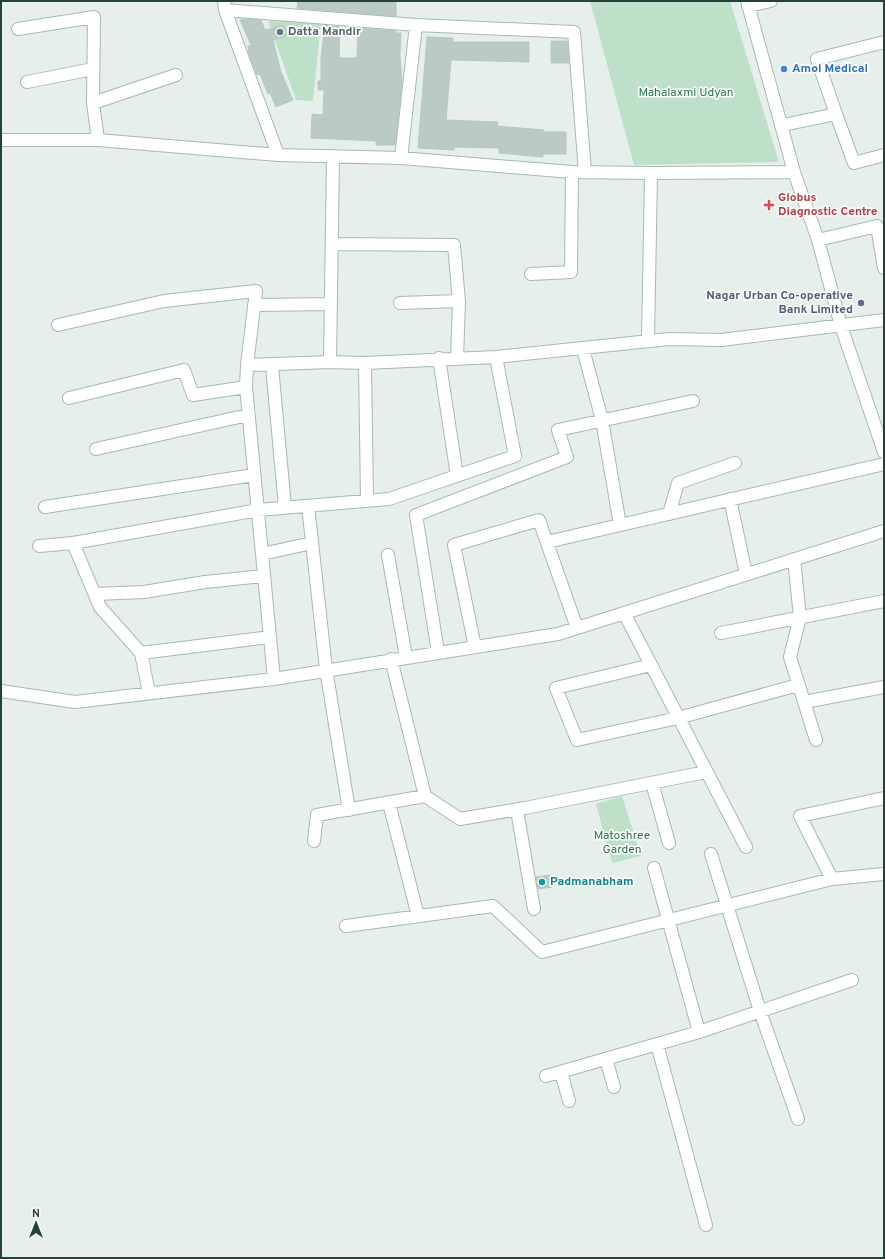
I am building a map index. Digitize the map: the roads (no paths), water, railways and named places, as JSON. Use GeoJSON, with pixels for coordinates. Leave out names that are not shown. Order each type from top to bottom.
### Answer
{"type":"FeatureCollection","features":[{"type":"Feature","properties":{"kind":"street"},"geometry":{"type":"LineString","coordinates":[[770,1],[748,4],[794,172],[818,240],[841,326],[884,452]]}},
{"type":"Feature","properties":{"kind":"street"},"geometry":{"type":"LineString","coordinates":[[278,155],[225,5],[416,25],[574,32],[585,172]]}},
{"type":"Feature","properties":{"kind":"street"},"geometry":{"type":"LineString","coordinates":[[18,29],[94,17],[93,103],[98,140]]}},
{"type":"Feature","properties":{"kind":"street"},"geometry":{"type":"LineString","coordinates":[[401,158],[416,25]]}},
{"type":"Feature","properties":{"kind":"street"},"geometry":{"type":"LineString","coordinates":[[884,42],[817,59],[854,163],[884,155]]}},
{"type":"Feature","properties":{"kind":"street"},"geometry":{"type":"LineString","coordinates":[[27,82],[93,69]]}},
{"type":"Feature","properties":{"kind":"street"},"geometry":{"type":"LineString","coordinates":[[93,103],[176,76]]}},
{"type":"Feature","properties":{"kind":"street"},"geometry":{"type":"LineString","coordinates":[[782,125],[836,114]]}},
{"type":"Feature","properties":{"kind":"street"},"geometry":{"type":"LineString","coordinates":[[1,140],[98,140],[278,155],[401,158],[572,172],[794,172]]}},
{"type":"Feature","properties":{"kind":"street"},"geometry":{"type":"LineString","coordinates":[[330,362],[333,156]]}},
{"type":"Feature","properties":{"kind":"street"},"geometry":{"type":"LineString","coordinates":[[531,274],[572,272],[572,172]]}},
{"type":"Feature","properties":{"kind":"street"},"geometry":{"type":"LineString","coordinates":[[648,341],[651,173]]}},
{"type":"Feature","properties":{"kind":"street"},"geometry":{"type":"LineString","coordinates":[[818,240],[877,226],[884,268]]}},
{"type":"Feature","properties":{"kind":"street"},"geometry":{"type":"LineString","coordinates":[[332,244],[454,246],[459,301],[457,359]]}},
{"type":"Feature","properties":{"kind":"street"},"geometry":{"type":"LineString","coordinates":[[58,325],[164,301],[256,291],[247,365],[246,387],[274,679]]}},
{"type":"Feature","properties":{"kind":"street"},"geometry":{"type":"LineString","coordinates":[[400,303],[459,301]]}},
{"type":"Feature","properties":{"kind":"street"},"geometry":{"type":"LineString","coordinates":[[254,305],[331,304]]}},
{"type":"Feature","properties":{"kind":"street"},"geometry":{"type":"LineString","coordinates":[[247,365],[272,366],[330,362],[365,363],[439,358],[457,359],[496,357],[669,339],[721,340],[884,320]]}},
{"type":"Feature","properties":{"kind":"street"},"geometry":{"type":"LineString","coordinates":[[583,348],[602,420],[620,525]]}},
{"type":"Feature","properties":{"kind":"street"},"geometry":{"type":"LineString","coordinates":[[39,546],[73,542],[258,510],[389,499],[515,456],[496,357]]}},
{"type":"Feature","properties":{"kind":"street"},"geometry":{"type":"LineString","coordinates":[[439,358],[457,476]]}},
{"type":"Feature","properties":{"kind":"street"},"geometry":{"type":"LineString","coordinates":[[365,363],[367,501]]}},
{"type":"Feature","properties":{"kind":"street"},"geometry":{"type":"LineString","coordinates":[[272,366],[285,507]]}},
{"type":"Feature","properties":{"kind":"street"},"geometry":{"type":"LineString","coordinates":[[69,398],[184,370],[192,395],[246,387]]}},
{"type":"Feature","properties":{"kind":"street"},"geometry":{"type":"LineString","coordinates":[[438,652],[416,515],[567,457],[558,430],[693,401]]}},
{"type":"Feature","properties":{"kind":"street"},"geometry":{"type":"LineString","coordinates":[[96,449],[248,415]]}},
{"type":"Feature","properties":{"kind":"street"},"geometry":{"type":"LineString","coordinates":[[669,514],[678,483],[735,463]]}},
{"type":"Feature","properties":{"kind":"street"},"geometry":{"type":"LineString","coordinates":[[547,542],[884,464]]}},
{"type":"Feature","properties":{"kind":"street"},"geometry":{"type":"LineString","coordinates":[[45,508],[254,475]]}},
{"type":"Feature","properties":{"kind":"street"},"geometry":{"type":"LineString","coordinates":[[730,499],[746,574]]}},
{"type":"Feature","properties":{"kind":"street"},"geometry":{"type":"LineString","coordinates":[[308,506],[326,669],[349,810]]}},
{"type":"Feature","properties":{"kind":"street"},"geometry":{"type":"LineString","coordinates":[[475,646],[454,545],[539,520],[578,628]]}},
{"type":"Feature","properties":{"kind":"street"},"geometry":{"type":"LineString","coordinates":[[1,691],[75,702],[274,679],[326,669],[558,634],[884,531]]}},
{"type":"Feature","properties":{"kind":"street"},"geometry":{"type":"LineString","coordinates":[[73,542],[100,607],[141,653],[149,693]]}},
{"type":"Feature","properties":{"kind":"street"},"geometry":{"type":"LineString","coordinates":[[262,554],[312,543]]}},
{"type":"Feature","properties":{"kind":"street"},"geometry":{"type":"LineString","coordinates":[[388,555],[406,657]]}},
{"type":"Feature","properties":{"kind":"street"},"geometry":{"type":"LineString","coordinates":[[794,559],[800,617],[790,657],[816,740]]}},
{"type":"Feature","properties":{"kind":"street"},"geometry":{"type":"LineString","coordinates":[[95,594],[144,592],[205,582],[264,576]]}},
{"type":"Feature","properties":{"kind":"street"},"geometry":{"type":"LineString","coordinates":[[721,633],[884,601]]}},
{"type":"Feature","properties":{"kind":"street"},"geometry":{"type":"LineString","coordinates":[[624,613],[746,847]]}},
{"type":"Feature","properties":{"kind":"street"},"geometry":{"type":"LineString","coordinates":[[141,653],[270,638]]}},
{"type":"Feature","properties":{"kind":"street"},"geometry":{"type":"LineString","coordinates":[[391,659],[425,796],[460,819],[517,810],[706,772]]}},
{"type":"Feature","properties":{"kind":"street"},"geometry":{"type":"LineString","coordinates":[[651,665],[556,688],[577,740],[678,718],[798,685]]}},
{"type":"Feature","properties":{"kind":"street"},"geometry":{"type":"LineString","coordinates":[[804,702],[884,687]]}},
{"type":"Feature","properties":{"kind":"street"},"geometry":{"type":"LineString","coordinates":[[652,783],[669,843]]}},
{"type":"Feature","properties":{"kind":"street"},"geometry":{"type":"LineString","coordinates":[[314,841],[317,815],[425,796]]}},
{"type":"Feature","properties":{"kind":"street"},"geometry":{"type":"LineString","coordinates":[[832,879],[800,816],[884,798]]}},
{"type":"Feature","properties":{"kind":"street"},"geometry":{"type":"LineString","coordinates":[[389,802],[418,916]]}},
{"type":"Feature","properties":{"kind":"street"},"geometry":{"type":"LineString","coordinates":[[517,810],[534,909]]}},
{"type":"Feature","properties":{"kind":"street"},"geometry":{"type":"LineString","coordinates":[[711,854],[760,1011],[798,1119]]}},
{"type":"Feature","properties":{"kind":"street"},"geometry":{"type":"LineString","coordinates":[[654,868],[699,1032]]}},
{"type":"Feature","properties":{"kind":"street"},"geometry":{"type":"LineString","coordinates":[[346,926],[494,906],[542,952],[832,879],[884,874]]}},
{"type":"Feature","properties":{"kind":"street"},"geometry":{"type":"LineString","coordinates":[[546,1076],[699,1032],[852,980]]}},
{"type":"Feature","properties":{"kind":"street"},"geometry":{"type":"LineString","coordinates":[[657,1044],[706,1225]]}},
{"type":"Feature","properties":{"kind":"street"},"geometry":{"type":"LineString","coordinates":[[606,1059],[614,1087]]}},
{"type":"Feature","properties":{"kind":"street"},"geometry":{"type":"LineString","coordinates":[[561,1072],[569,1101]]}},
{"type":"Feature","properties":{"kind":"place","name":"Datta Mandir"},"geometry":{"type":"Point","coordinates":[280,32]}},
{"type":"Feature","properties":{"kind":"place","name":"Amol Medical"},"geometry":{"type":"Point","coordinates":[784,69]}},
{"type":"Feature","properties":{"kind":"place","name":"Globus Diagnostic Centre"},"geometry":{"type":"Point","coordinates":[769,205]}},
{"type":"Feature","properties":{"kind":"place","name":"Nagar Urban Co-operative Bank Limited"},"geometry":{"type":"Point","coordinates":[861,303]}},
{"type":"Feature","properties":{"kind":"place","name":"Padmanabham"},"geometry":{"type":"Point","coordinates":[542,882]}},
{"type":"Feature","properties":{"kind":"park label","name":"Mahalaxmi Udyan"},"geometry":{"type":"Point","coordinates":[686,93]}},
{"type":"Feature","properties":{"kind":"park label","name":"Matoshree Garden"},"geometry":{"type":"Point","coordinates":[622,843]}}]}
